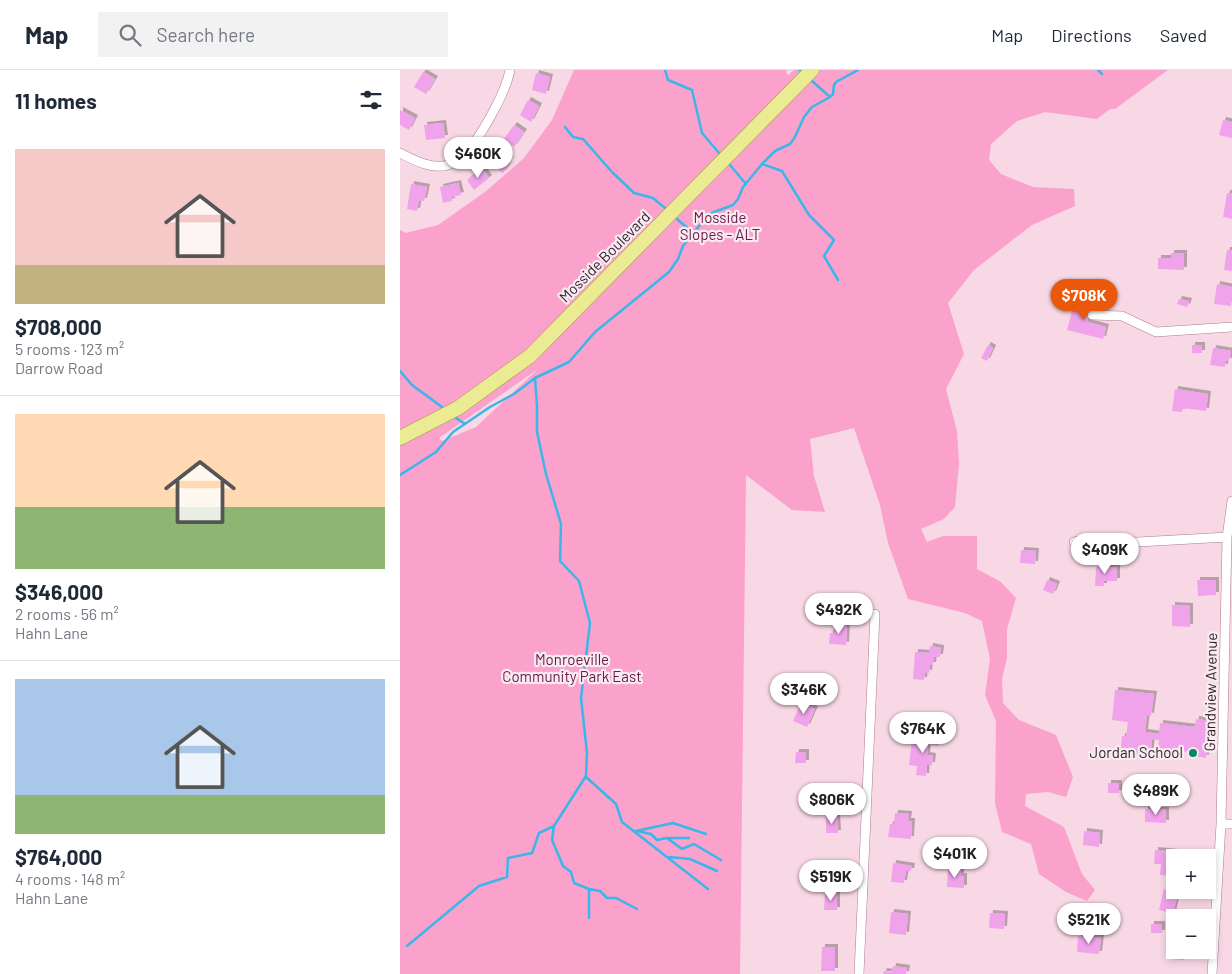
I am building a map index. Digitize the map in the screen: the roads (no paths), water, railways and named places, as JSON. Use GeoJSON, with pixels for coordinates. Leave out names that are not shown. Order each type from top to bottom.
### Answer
{"type":"FeatureCollection","features":[{"type":"Feature","properties":{"kind":"main road","name":"Mosside Boulevard"},"geometry":{"type":"LineString","coordinates":[[400,438],[458,408],[530,356],[812,70]]}},
{"type":"Feature","properties":{"kind":"street"},"geometry":{"type":"LineString","coordinates":[[400,152],[425,164],[437,166],[448,165],[460,158],[472,148],[496,106],[510,70]]}},
{"type":"Feature","properties":{"kind":"street"},"geometry":{"type":"LineString","coordinates":[[1092,316],[1122,316],[1156,332],[1232,327]]}},
{"type":"Feature","properties":{"kind":"street","name":"Grandview Avenue"},"geometry":{"type":"LineString","coordinates":[[1212,974],[1221,824],[1229,628],[1227,537],[1232,501]]}},
{"type":"Feature","properties":{"kind":"street"},"geometry":{"type":"LineString","coordinates":[[1074,542],[1086,540],[1165,541],[1227,537]]}},
{"type":"Feature","properties":{"kind":"street"},"geometry":{"type":"LineString","coordinates":[[859,974],[875,614]]}},
{"type":"Feature","properties":{"kind":"street"},"geometry":{"type":"LineString","coordinates":[[1221,824],[1232,824]]}},
{"type":"Feature","properties":{"kind":"waterway"},"geometry":{"type":"LineString","coordinates":[[665,70],[668,80],[692,90],[702,133],[719,153]]}},
{"type":"Feature","properties":{"kind":"waterway"},"geometry":{"type":"LineString","coordinates":[[400,475],[436,452],[453,432],[490,407],[514,394],[535,378],[569,362],[595,332],[669,272],[678,259],[683,246],[707,216],[733,205],[743,187],[762,164],[775,151],[790,144],[804,117],[812,107],[833,94],[836,82],[858,70]]}},
{"type":"Feature","properties":{"kind":"waterway"},"geometry":{"type":"LineString","coordinates":[[1098,70],[1102,74]]}},
{"type":"Feature","properties":{"kind":"waterway"},"geometry":{"type":"LineString","coordinates":[[812,81],[830,97]]}},
{"type":"Feature","properties":{"kind":"waterway"},"geometry":{"type":"LineString","coordinates":[[565,127],[573,137],[583,139],[612,172],[634,193],[653,198],[665,208]]}},
{"type":"Feature","properties":{"kind":"waterway"},"geometry":{"type":"LineString","coordinates":[[762,164],[782,171],[809,215],[834,240],[824,256],[838,280]]}},
{"type":"Feature","properties":{"kind":"waterway"},"geometry":{"type":"LineString","coordinates":[[730,165],[746,184]]}},
{"type":"Feature","properties":{"kind":"waterway"},"geometry":{"type":"LineString","coordinates":[[677,219],[693,233]]}},
{"type":"Feature","properties":{"kind":"waterway"},"geometry":{"type":"LineString","coordinates":[[400,371],[412,385],[442,407]]}},
{"type":"Feature","properties":{"kind":"waterway"},"geometry":{"type":"LineString","coordinates":[[407,946],[479,886],[507,877],[508,858],[532,853],[539,833],[554,826],[586,776],[587,753],[581,698],[590,623],[579,581],[560,561],[561,524],[546,474],[537,432],[535,378]]}},
{"type":"Feature","properties":{"kind":"waterway"},"geometry":{"type":"LineString","coordinates":[[456,418],[465,424]]}},
{"type":"Feature","properties":{"kind":"waterway"},"geometry":{"type":"LineString","coordinates":[[586,777],[616,804],[622,822],[708,889]]}},
{"type":"Feature","properties":{"kind":"waterway"},"geometry":{"type":"LineString","coordinates":[[636,831],[673,823],[706,834]]}},
{"type":"Feature","properties":{"kind":"waterway"},"geometry":{"type":"LineString","coordinates":[[554,826],[552,840],[563,866],[571,872],[574,883],[589,889],[589,918]]}},
{"type":"Feature","properties":{"kind":"waterway"},"geometry":{"type":"LineString","coordinates":[[637,831],[651,834],[657,840],[667,838],[682,849],[694,844],[721,860]]}},
{"type":"Feature","properties":{"kind":"waterway"},"geometry":{"type":"LineString","coordinates":[[668,838],[689,838]]}},
{"type":"Feature","properties":{"kind":"waterway"},"geometry":{"type":"LineString","coordinates":[[669,857],[690,859],[717,871]]}},
{"type":"Feature","properties":{"kind":"waterway"},"geometry":{"type":"LineString","coordinates":[[589,889],[600,891],[607,898],[616,898],[637,909]]}},
{"type":"Feature","properties":{"kind":"place","name":"Jordan School"},"geometry":{"type":"Point","coordinates":[1193,753]}},
{"type":"Feature","properties":{"kind":"park label","name":"Mosside Slopes - ALT"},"geometry":{"type":"Point","coordinates":[720,226]}},
{"type":"Feature","properties":{"kind":"park label","name":"Monroeville Community Park East"},"geometry":{"type":"Point","coordinates":[572,668]}}]}
